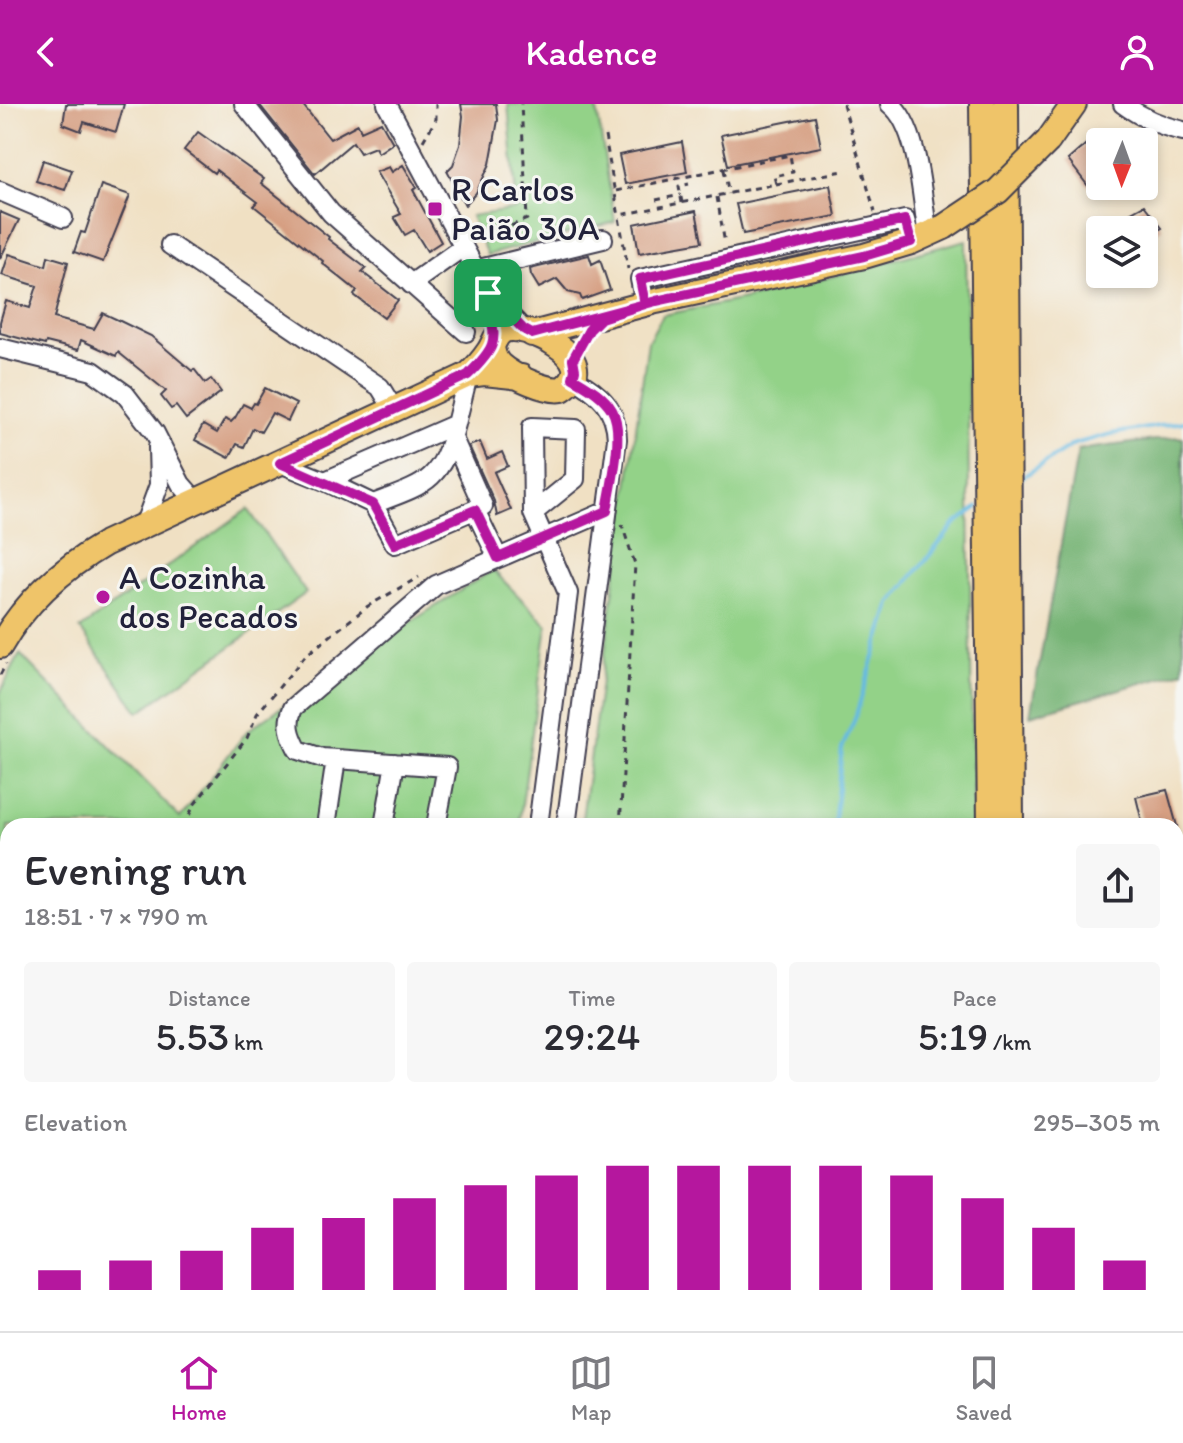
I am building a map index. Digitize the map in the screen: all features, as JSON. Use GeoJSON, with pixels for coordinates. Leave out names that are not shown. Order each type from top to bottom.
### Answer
{"type":"FeatureCollection","features":[{"type":"Feature","properties":{"kind":"main road"},"geometry":{"type":"LineString","coordinates":[[982,104],[990,818]]}},
{"type":"Feature","properties":{"kind":"main road"},"geometry":{"type":"LineString","coordinates":[[1006,104],[1011,818]]}},
{"type":"Feature","properties":{"kind":"main road"},"geometry":{"type":"LineString","coordinates":[[468,375],[505,329],[528,332],[601,318],[645,304],[864,256],[928,235],[998,191],[1048,141],[1074,104]]}},
{"type":"Feature","properties":{"kind":"main road"},"geometry":{"type":"LineString","coordinates":[[494,343],[497,363],[551,391],[567,386],[582,339],[601,318]]}},
{"type":"Feature","properties":{"kind":"main road"},"geometry":{"type":"LineString","coordinates":[[528,332],[567,352],[573,368]]}},
{"type":"Feature","properties":{"kind":"main road"},"geometry":{"type":"LineString","coordinates":[[4,652],[17,619],[66,569],[106,543],[468,375],[484,373],[521,377]]}},
{"type":"Feature","properties":{"kind":"street"},"geometry":{"type":"LineString","coordinates":[[244,104],[331,213],[466,332]]}},
{"type":"Feature","properties":{"kind":"street"},"geometry":{"type":"LineString","coordinates":[[387,104],[488,293],[528,332]]}},
{"type":"Feature","properties":{"kind":"street"},"geometry":{"type":"LineString","coordinates":[[890,104],[901,115],[907,129],[918,172],[928,235]]}},
{"type":"Feature","properties":{"kind":"street"},"geometry":{"type":"LineString","coordinates":[[1123,104],[1139,116],[1183,131]]}},
{"type":"Feature","properties":{"kind":"street"},"geometry":{"type":"LineString","coordinates":[[0,191],[63,218]]}},
{"type":"Feature","properties":{"kind":"street"},"geometry":{"type":"LineString","coordinates":[[645,304],[640,279],[905,220],[928,235]]}},
{"type":"Feature","properties":{"kind":"street"},"geometry":{"type":"LineString","coordinates":[[475,270],[603,239]]}},
{"type":"Feature","properties":{"kind":"street"},"geometry":{"type":"LineString","coordinates":[[170,245],[380,387],[394,410]]}},
{"type":"Feature","properties":{"kind":"street"},"geometry":{"type":"LineString","coordinates":[[411,284],[463,247]]}},
{"type":"Feature","properties":{"kind":"street"},"geometry":{"type":"LineString","coordinates":[[488,293],[494,343]]}},
{"type":"Feature","properties":{"kind":"street"},"geometry":{"type":"LineString","coordinates":[[0,348],[93,371],[125,394],[155,433],[181,484],[196,501]]}},
{"type":"Feature","properties":{"kind":"street"},"geometry":{"type":"LineString","coordinates":[[567,818],[617,439],[616,421],[603,399],[573,368]]}},
{"type":"Feature","properties":{"kind":"street"},"geometry":{"type":"LineString","coordinates":[[373,504],[408,491],[434,476],[448,454],[468,375]]}},
{"type":"Feature","properties":{"kind":"street"},"geometry":{"type":"LineString","coordinates":[[533,513],[575,479],[576,429],[532,427],[533,513],[568,593],[539,818]]}},
{"type":"Feature","properties":{"kind":"street"},"geometry":{"type":"LineString","coordinates":[[325,481],[454,430]]}},
{"type":"Feature","properties":{"kind":"street"},"geometry":{"type":"LineString","coordinates":[[280,463],[373,504],[395,544],[483,506],[454,430]]}},
{"type":"Feature","properties":{"kind":"street"},"geometry":{"type":"LineString","coordinates":[[144,526],[159,485],[160,458],[155,433]]}},
{"type":"Feature","properties":{"kind":"street"},"geometry":{"type":"LineString","coordinates":[[475,510],[498,558]]}},
{"type":"Feature","properties":{"kind":"street"},"geometry":{"type":"LineString","coordinates":[[437,818],[447,767],[322,758],[298,750],[289,734],[289,717],[293,708],[436,585],[607,511]]}},
{"type":"Feature","properties":{"kind":"street"},"geometry":{"type":"LineString","coordinates":[[327,818],[336,759]]}},
{"type":"Feature","properties":{"kind":"street"},"geometry":{"type":"LineString","coordinates":[[385,818],[395,763]]}},
{"type":"Feature","properties":{"kind":"path"},"geometry":{"type":"LineString","coordinates":[[414,154],[436,119],[436,104]]}},
{"type":"Feature","properties":{"kind":"path"},"geometry":{"type":"LineString","coordinates":[[463,247],[527,219],[521,104]]}},
{"type":"Feature","properties":{"kind":"path"},"geometry":{"type":"LineString","coordinates":[[843,104],[879,227]]}},
{"type":"Feature","properties":{"kind":"path"},"geometry":{"type":"LineString","coordinates":[[605,136],[629,271],[640,279]]}},
{"type":"Feature","properties":{"kind":"path"},"geometry":{"type":"LineString","coordinates":[[616,191],[790,155],[793,172],[774,176],[776,184]]}},
{"type":"Feature","properties":{"kind":"path"},"geometry":{"type":"LineString","coordinates":[[724,169],[729,194]]}},
{"type":"Feature","properties":{"kind":"path"},"geometry":{"type":"LineString","coordinates":[[620,215],[843,171]]}},
{"type":"Feature","properties":{"kind":"path"},"geometry":{"type":"LineString","coordinates":[[682,203],[679,186],[687,184],[683,177]]}},
{"type":"Feature","properties":{"kind":"path"},"geometry":{"type":"LineString","coordinates":[[656,200],[681,195]]}},
{"type":"Feature","properties":{"kind":"path"},"geometry":{"type":"LineString","coordinates":[[717,197],[728,260]]}},
{"type":"Feature","properties":{"kind":"path"},"geometry":{"type":"LineString","coordinates":[[607,511],[618,515],[635,564],[620,818]]}},
{"type":"Feature","properties":{"kind":"path"},"geometry":{"type":"LineString","coordinates":[[0,675],[4,652]]}},
{"type":"Feature","properties":{"kind":"green space"},"geometry":{"type":"Polygon","coordinates":[[[508,104],[596,104],[615,222],[487,255],[471,216],[517,209],[508,104]]]}},
{"type":"Feature","properties":{"kind":"green space"},"geometry":{"type":"Polygon","coordinates":[[[966,240],[973,818],[582,818],[648,341],[663,315],[760,296],[966,240]]]}},
{"type":"Feature","properties":{"kind":"green space"},"geometry":{"type":"Polygon","coordinates":[[[1183,438],[1183,671],[1030,715],[1078,450],[1183,438]]]}},
{"type":"Feature","properties":{"kind":"green space"},"geometry":{"type":"Polygon","coordinates":[[[248,509],[306,593],[139,712],[80,629],[248,509]]]}},
{"type":"Feature","properties":{"kind":"green space"},"geometry":{"type":"Polygon","coordinates":[[[493,570],[547,625],[520,818],[180,818],[247,731],[336,669],[493,570]]]}},
{"type":"Feature","properties":{"kind":"green space"},"geometry":{"type":"Polygon","coordinates":[[[20,654],[180,818],[0,818],[0,693],[20,654]]]}},
{"type":"Feature","properties":{"kind":"building"},"geometry":{"type":"Polygon","coordinates":[[[66,104],[124,104],[116,132],[84,122],[81,131],[63,124],[66,104]]]}},
{"type":"Feature","properties":{"kind":"building"},"geometry":{"type":"Polygon","coordinates":[[[259,104],[302,104],[330,139],[358,124],[361,131],[381,122],[393,143],[378,153],[375,147],[360,153],[353,142],[315,174],[259,104]]]}},
{"type":"Feature","properties":{"kind":"building"},"geometry":{"type":"Polygon","coordinates":[[[461,104],[496,104],[498,120],[490,164],[476,193],[465,205],[447,171],[453,165],[460,145],[461,104]]]}},
{"type":"Feature","properties":{"kind":"building"},"geometry":{"type":"Polygon","coordinates":[[[815,116],[821,147],[728,165],[721,135],[815,116]]]}},
{"type":"Feature","properties":{"kind":"building"},"geometry":{"type":"Polygon","coordinates":[[[198,132],[264,179],[261,183],[366,268],[362,272],[398,300],[384,318],[354,295],[357,291],[323,261],[254,206],[258,202],[184,150],[198,132]]]}},
{"type":"Feature","properties":{"kind":"building"},"geometry":{"type":"Polygon","coordinates":[[[682,142],[687,172],[625,184],[619,155],[682,142]]]}},
{"type":"Feature","properties":{"kind":"building"},"geometry":{"type":"Polygon","coordinates":[[[1086,144],[1086,183],[1068,160],[1086,144]]]}},
{"type":"Feature","properties":{"kind":"building"},"geometry":{"type":"Polygon","coordinates":[[[43,160],[72,170],[65,190],[36,181],[43,160]]]}},
{"type":"Feature","properties":{"kind":"building"},"geometry":{"type":"Polygon","coordinates":[[[403,165],[441,242],[427,251],[414,230],[405,235],[394,217],[401,214],[376,172],[389,167],[392,172],[403,165]]]}},
{"type":"Feature","properties":{"kind":"building"},"geometry":{"type":"Polygon","coordinates":[[[101,185],[130,195],[103,262],[74,252],[81,232],[85,233],[101,185]]]}},
{"type":"Feature","properties":{"kind":"building"},"geometry":{"type":"Polygon","coordinates":[[[830,185],[836,216],[743,234],[736,204],[830,185]]]}},
{"type":"Feature","properties":{"kind":"building"},"geometry":{"type":"Polygon","coordinates":[[[1144,205],[1153,216],[1124,216],[1144,205]]]}},
{"type":"Feature","properties":{"kind":"building"},"geometry":{"type":"Polygon","coordinates":[[[696,211],[702,242],[639,253],[634,224],[696,211]]]}},
{"type":"Feature","properties":{"kind":"building"},"geometry":{"type":"Polygon","coordinates":[[[0,212],[19,220],[0,259],[0,212]]]}},
{"type":"Feature","properties":{"kind":"building"},"geometry":{"type":"Polygon","coordinates":[[[9,254],[46,266],[48,256],[68,262],[54,318],[94,329],[103,313],[151,336],[192,371],[194,369],[205,383],[211,379],[221,392],[186,419],[176,406],[171,409],[161,396],[166,391],[118,352],[116,356],[81,340],[78,350],[0,333],[6,301],[30,308],[37,286],[2,275],[9,254]]]}},
{"type":"Feature","properties":{"kind":"building"},"geometry":{"type":"Polygon","coordinates":[[[589,255],[592,264],[600,260],[610,290],[582,300],[580,295],[568,292],[557,279],[539,288],[531,275],[530,269],[589,255]]]}},
{"type":"Feature","properties":{"kind":"building"},"geometry":{"type":"Polygon","coordinates":[[[265,388],[296,404],[288,421],[272,413],[261,432],[253,428],[244,447],[237,444],[229,458],[195,440],[203,425],[217,433],[225,419],[231,422],[235,418],[243,404],[251,408],[265,388]]]}},
{"type":"Feature","properties":{"kind":"building"},"geometry":{"type":"Polygon","coordinates":[[[480,442],[487,459],[502,452],[508,466],[494,472],[511,510],[497,516],[494,501],[469,446],[480,442]]]}},
{"type":"Feature","properties":{"kind":"building"},"geometry":{"type":"Polygon","coordinates":[[[1167,790],[1175,818],[1141,818],[1136,797],[1167,790]]]}},
{"type":"Feature","properties":{"kind":"waterway"},"geometry":{"type":"LineString","coordinates":[[1018,480],[1074,444],[1111,434],[1183,422]]}},
{"type":"Feature","properties":{"kind":"waterway"},"geometry":{"type":"LineString","coordinates":[[835,818],[842,748],[854,721],[891,603],[955,524],[978,507]]}},
{"type":"Feature","properties":{"kind":"place","name":"R Carlos Paião 30A"},"geometry":{"type":"Point","coordinates":[435,209]}},
{"type":"Feature","properties":{"kind":"place","name":"A Cozinha dos Pecados"},"geometry":{"type":"Point","coordinates":[103,597]}},
{"type":"Feature","properties":{"kind":"route"},"geometry":{"type":"LineString","coordinates":[[488,293],[495,338],[482,362],[468,375],[280,463],[373,504],[395,544],[475,510],[498,558],[607,511],[617,439],[616,421],[613,411],[603,399],[573,378],[573,359],[582,339],[601,318],[645,304],[640,279],[905,220],[911,242],[864,256],[656,301],[601,318],[532,334],[523,329],[488,293]]}}]}
